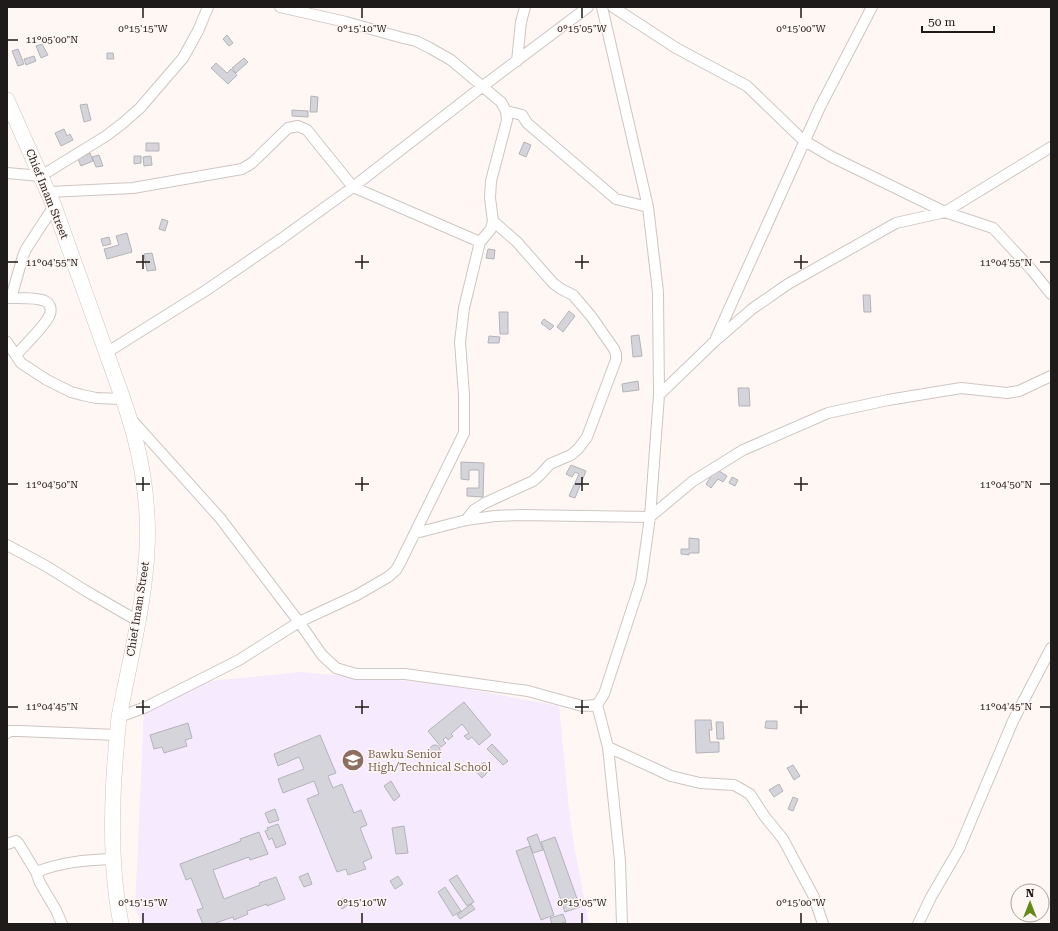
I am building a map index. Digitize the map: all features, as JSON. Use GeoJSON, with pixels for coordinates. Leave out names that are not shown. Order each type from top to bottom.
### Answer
{"type":"FeatureCollection","features":[{"type":"Feature","properties":{"kind":"street"},"geometry":{"type":"LineString","coordinates":[[7,173],[41,176],[106,136],[140,108],[183,58],[198,31],[208,7]]}},
{"type":"Feature","properties":{"kind":"street"},"geometry":{"type":"LineString","coordinates":[[119,717],[146,707],[239,660],[299,622],[357,595],[393,574],[416,533],[464,433],[464,395],[460,336],[464,308],[480,242],[491,229],[493,221],[490,198],[491,181],[507,120],[506,110],[501,102],[451,60],[416,41],[346,22],[280,7]]}},
{"type":"Feature","properties":{"kind":"street"},"geometry":{"type":"LineString","coordinates":[[516,61],[521,22],[525,7]]}},
{"type":"Feature","properties":{"kind":"street"},"geometry":{"type":"LineString","coordinates":[[106,353],[205,291],[281,239],[353,187],[588,7]]}},
{"type":"Feature","properties":{"kind":"street"},"geometry":{"type":"LineString","coordinates":[[602,7],[648,207],[658,292],[659,395],[650,517],[641,581],[604,694],[597,705],[608,747],[620,862],[622,924]]}},
{"type":"Feature","properties":{"kind":"street"},"geometry":{"type":"LineString","coordinates":[[613,7],[676,48],[747,86],[804,140],[832,157],[945,212],[993,228],[1031,269],[1051,294]]}},
{"type":"Feature","properties":{"kind":"street"},"geometry":{"type":"LineString","coordinates":[[715,341],[804,140],[872,7]]}},
{"type":"Feature","properties":{"kind":"street","name":"Chief Imam Street"},"geometry":{"type":"LineString","coordinates":[[7,100],[49,192],[123,399],[140,462],[146,495],[147,517],[144,582],[117,735],[113,859],[121,924]]}},
{"type":"Feature","properties":{"kind":"street"},"geometry":{"type":"LineString","coordinates":[[506,110],[522,115],[527,124],[616,198],[648,207]]}},
{"type":"Feature","properties":{"kind":"street"},"geometry":{"type":"LineString","coordinates":[[49,192],[133,188],[242,169],[252,163],[288,128],[298,126],[307,130],[353,187],[480,242]]}},
{"type":"Feature","properties":{"kind":"street"},"geometry":{"type":"LineString","coordinates":[[659,395],[715,341],[752,309],[788,284],[896,223],[945,212],[1051,147]]}},
{"type":"Feature","properties":{"kind":"street"},"geometry":{"type":"LineString","coordinates":[[16,355],[32,338],[51,313],[51,308],[48,303],[43,300],[9,298],[26,249],[54,206]]}},
{"type":"Feature","properties":{"kind":"street"},"geometry":{"type":"LineString","coordinates":[[466,520],[474,510],[485,503],[533,481],[550,464],[571,455],[578,449],[587,437],[616,360],[614,349],[591,316],[573,295],[553,283],[518,242],[493,221]]}},
{"type":"Feature","properties":{"kind":"street"},"geometry":{"type":"LineString","coordinates":[[7,342],[21,363],[30,371],[71,392],[96,398],[123,399]]}},
{"type":"Feature","properties":{"kind":"street"},"geometry":{"type":"LineString","coordinates":[[416,533],[466,520],[495,516],[650,517],[693,481],[743,450],[828,413],[888,400],[961,388],[1007,394],[1019,391],[1051,376]]}},
{"type":"Feature","properties":{"kind":"street"},"geometry":{"type":"LineString","coordinates":[[129,417],[220,518],[299,622],[322,655],[336,668],[356,674],[405,674],[528,691],[582,706],[597,705]]}},
{"type":"Feature","properties":{"kind":"street"},"geometry":{"type":"LineString","coordinates":[[7,546],[46,566],[86,592],[138,621]]}},
{"type":"Feature","properties":{"kind":"street"},"geometry":{"type":"LineString","coordinates":[[918,924],[931,897],[960,849],[1013,721],[1051,648]]}},
{"type":"Feature","properties":{"kind":"street"},"geometry":{"type":"LineString","coordinates":[[7,733],[10,731],[18,731],[117,735]]}},
{"type":"Feature","properties":{"kind":"street"},"geometry":{"type":"LineString","coordinates":[[608,747],[671,776],[700,783],[734,785],[750,794],[765,817],[783,839],[814,896],[823,924]]}},
{"type":"Feature","properties":{"kind":"street"},"geometry":{"type":"LineString","coordinates":[[7,844],[16,842],[18,844],[36,872],[40,883],[56,910],[62,924]]}},
{"type":"Feature","properties":{"kind":"street"},"geometry":{"type":"LineString","coordinates":[[36,872],[64,863],[82,860],[113,859]]}},
{"type":"Feature","properties":{"kind":"shaded area","name":"Bawku Senior High/Technical School"},"geometry":{"type":"Polygon","coordinates":[[[300,672],[441,684],[559,706],[569,809],[574,845],[589,924],[142,924],[135,909],[144,711],[211,681],[300,672]]]}},
{"type":"Feature","properties":{"kind":"building"},"geometry":{"type":"Polygon","coordinates":[[[227,35],[233,43],[229,46],[223,39],[227,35]]]}},
{"type":"Feature","properties":{"kind":"building"},"geometry":{"type":"Polygon","coordinates":[[[42,44],[48,55],[41,58],[36,46],[42,44]]]}},
{"type":"Feature","properties":{"kind":"building"},"geometry":{"type":"Polygon","coordinates":[[[18,49],[24,64],[18,66],[12,51],[18,49]]]}},
{"type":"Feature","properties":{"kind":"building"},"geometry":{"type":"Polygon","coordinates":[[[107,53],[113,53],[114,59],[107,59],[107,53]]]}},
{"type":"Feature","properties":{"kind":"building"},"geometry":{"type":"Polygon","coordinates":[[[34,56],[36,61],[26,65],[24,59],[34,56]]]}},
{"type":"Feature","properties":{"kind":"building"},"geometry":{"type":"Polygon","coordinates":[[[244,58],[248,62],[236,73],[232,68],[244,58]]]}},
{"type":"Feature","properties":{"kind":"building"},"geometry":{"type":"Polygon","coordinates":[[[216,63],[227,73],[231,69],[237,75],[228,84],[211,68],[216,63]]]}},
{"type":"Feature","properties":{"kind":"building"},"geometry":{"type":"Polygon","coordinates":[[[311,96],[318,97],[317,112],[310,112],[311,96]]]}},
{"type":"Feature","properties":{"kind":"building"},"geometry":{"type":"Polygon","coordinates":[[[87,104],[91,120],[84,122],[80,105],[87,104]]]}},
{"type":"Feature","properties":{"kind":"building"},"geometry":{"type":"Polygon","coordinates":[[[292,110],[308,111],[308,117],[292,116],[292,110]]]}},
{"type":"Feature","properties":{"kind":"building"},"geometry":{"type":"Polygon","coordinates":[[[64,129],[67,136],[70,134],[73,140],[61,146],[55,133],[64,129]]]}},
{"type":"Feature","properties":{"kind":"building"},"geometry":{"type":"Polygon","coordinates":[[[524,142],[531,145],[526,157],[519,154],[524,142]]]}},
{"type":"Feature","properties":{"kind":"building"},"geometry":{"type":"Polygon","coordinates":[[[146,143],[159,143],[159,151],[146,151],[146,143]]]}},
{"type":"Feature","properties":{"kind":"building"},"geometry":{"type":"Polygon","coordinates":[[[90,153],[93,161],[81,166],[78,159],[90,153]]]}},
{"type":"Feature","properties":{"kind":"building"},"geometry":{"type":"Polygon","coordinates":[[[99,155],[103,166],[96,167],[92,157],[99,155]]]}},
{"type":"Feature","properties":{"kind":"building"},"geometry":{"type":"Polygon","coordinates":[[[134,156],[141,156],[141,163],[134,164],[134,156]]]}},
{"type":"Feature","properties":{"kind":"building"},"geometry":{"type":"Polygon","coordinates":[[[151,156],[152,165],[144,166],[143,157],[151,156]]]}},
{"type":"Feature","properties":{"kind":"building"},"geometry":{"type":"Polygon","coordinates":[[[162,219],[168,221],[165,231],[159,229],[162,219]]]}},
{"type":"Feature","properties":{"kind":"building"},"geometry":{"type":"Polygon","coordinates":[[[127,233],[132,252],[107,259],[104,249],[119,245],[116,236],[127,233]]]}},
{"type":"Feature","properties":{"kind":"building"},"geometry":{"type":"Polygon","coordinates":[[[109,237],[111,244],[103,246],[101,239],[109,237]]]}},
{"type":"Feature","properties":{"kind":"building"},"geometry":{"type":"Polygon","coordinates":[[[488,249],[495,250],[494,259],[486,258],[488,249]]]}},
{"type":"Feature","properties":{"kind":"building"},"geometry":{"type":"Polygon","coordinates":[[[152,253],[156,270],[147,271],[144,254],[152,253]]]}},
{"type":"Feature","properties":{"kind":"building"},"geometry":{"type":"Polygon","coordinates":[[[863,295],[870,295],[871,312],[864,312],[863,295]]]}},
{"type":"Feature","properties":{"kind":"building"},"geometry":{"type":"Polygon","coordinates":[[[569,311],[575,316],[563,332],[557,327],[569,311]]]}},
{"type":"Feature","properties":{"kind":"building"},"geometry":{"type":"Polygon","coordinates":[[[499,312],[508,312],[508,334],[500,334],[499,312]]]}},
{"type":"Feature","properties":{"kind":"building"},"geometry":{"type":"Polygon","coordinates":[[[544,319],[554,326],[550,330],[541,323],[544,319]]]}},
{"type":"Feature","properties":{"kind":"building"},"geometry":{"type":"Polygon","coordinates":[[[639,335],[642,356],[633,357],[631,336],[639,335]]]}},
{"type":"Feature","properties":{"kind":"building"},"geometry":{"type":"Polygon","coordinates":[[[489,336],[500,337],[499,343],[488,343],[489,336]]]}},
{"type":"Feature","properties":{"kind":"building"},"geometry":{"type":"Polygon","coordinates":[[[638,381],[639,390],[623,392],[622,384],[638,381]]]}},
{"type":"Feature","properties":{"kind":"building"},"geometry":{"type":"Polygon","coordinates":[[[738,388],[749,388],[750,406],[739,406],[738,388]]]}},
{"type":"Feature","properties":{"kind":"building"},"geometry":{"type":"Polygon","coordinates":[[[461,462],[484,463],[483,497],[467,496],[467,488],[479,488],[479,470],[469,470],[469,480],[461,479],[461,462]]]}},
{"type":"Feature","properties":{"kind":"building"},"geometry":{"type":"Polygon","coordinates":[[[571,465],[586,471],[575,498],[569,496],[579,474],[575,472],[572,477],[566,474],[571,465]]]}},
{"type":"Feature","properties":{"kind":"building"},"geometry":{"type":"Polygon","coordinates":[[[716,469],[727,476],[723,482],[718,479],[711,488],[706,484],[716,469]]]}},
{"type":"Feature","properties":{"kind":"building"},"geometry":{"type":"Polygon","coordinates":[[[732,477],[738,480],[735,486],[729,483],[732,477]]]}},
{"type":"Feature","properties":{"kind":"building"},"geometry":{"type":"Polygon","coordinates":[[[689,538],[699,539],[699,553],[689,553],[689,555],[681,554],[681,549],[689,549],[689,538]]]}},
{"type":"Feature","properties":{"kind":"building"},"geometry":{"type":"Polygon","coordinates":[[[464,702],[491,735],[479,745],[472,737],[468,740],[464,736],[469,733],[462,724],[451,734],[453,736],[448,740],[446,737],[443,740],[446,743],[441,747],[428,731],[464,702]]]}},
{"type":"Feature","properties":{"kind":"building"},"geometry":{"type":"Polygon","coordinates":[[[695,720],[711,720],[712,730],[709,730],[710,742],[719,742],[719,752],[696,753],[695,720]]]}},
{"type":"Feature","properties":{"kind":"building"},"geometry":{"type":"Polygon","coordinates":[[[766,721],[777,721],[777,729],[765,728],[766,721]]]}},
{"type":"Feature","properties":{"kind":"building"},"geometry":{"type":"Polygon","coordinates":[[[716,722],[723,722],[724,739],[717,739],[716,722]]]}},
{"type":"Feature","properties":{"kind":"building"},"geometry":{"type":"Polygon","coordinates":[[[188,723],[192,738],[185,740],[187,746],[164,753],[162,747],[154,749],[150,735],[188,723]]]}},
{"type":"Feature","properties":{"kind":"building"},"geometry":{"type":"Polygon","coordinates":[[[320,735],[336,773],[328,776],[333,788],[342,784],[354,813],[361,810],[367,825],[360,828],[372,858],[363,862],[366,869],[348,875],[346,869],[337,872],[307,799],[319,794],[314,781],[283,793],[278,779],[304,769],[299,757],[278,766],[274,754],[320,735]]]}},
{"type":"Feature","properties":{"kind":"building"},"geometry":{"type":"Polygon","coordinates":[[[492,744],[508,761],[503,765],[487,749],[492,744]]]}},
{"type":"Feature","properties":{"kind":"building"},"geometry":{"type":"Polygon","coordinates":[[[433,745],[437,745],[439,746],[439,754],[433,755],[430,752],[430,748],[433,745]]]}},
{"type":"Feature","properties":{"kind":"building"},"geometry":{"type":"Polygon","coordinates":[[[484,762],[491,769],[482,778],[475,770],[484,762]]]}},
{"type":"Feature","properties":{"kind":"building"},"geometry":{"type":"Polygon","coordinates":[[[793,765],[800,776],[794,780],[787,768],[793,765]]]}},
{"type":"Feature","properties":{"kind":"building"},"geometry":{"type":"Polygon","coordinates":[[[391,781],[400,796],[394,801],[384,786],[391,781]]]}},
{"type":"Feature","properties":{"kind":"building"},"geometry":{"type":"Polygon","coordinates":[[[779,784],[783,791],[774,797],[769,790],[779,784]]]}},
{"type":"Feature","properties":{"kind":"building"},"geometry":{"type":"Polygon","coordinates":[[[793,797],[798,799],[793,811],[788,809],[793,797]]]}},
{"type":"Feature","properties":{"kind":"building"},"geometry":{"type":"Polygon","coordinates":[[[275,809],[279,820],[269,823],[265,813],[275,809]]]}},
{"type":"Feature","properties":{"kind":"building"},"geometry":{"type":"Polygon","coordinates":[[[278,824],[286,844],[276,848],[272,838],[269,840],[265,831],[268,830],[267,828],[278,824]]]}},
{"type":"Feature","properties":{"kind":"building"},"geometry":{"type":"Polygon","coordinates":[[[404,826],[408,853],[396,854],[392,828],[404,826]]]}},
{"type":"Feature","properties":{"kind":"building"},"geometry":{"type":"Polygon","coordinates":[[[259,832],[268,854],[250,860],[249,857],[213,870],[224,899],[276,877],[285,899],[267,906],[267,904],[247,911],[248,914],[234,920],[233,917],[213,924],[203,924],[197,910],[203,908],[191,878],[186,880],[180,864],[241,841],[240,839],[259,832]]]}},
{"type":"Feature","properties":{"kind":"building"},"geometry":{"type":"Polygon","coordinates":[[[537,834],[543,850],[533,853],[527,838],[537,834]]]}},
{"type":"Feature","properties":{"kind":"building"},"geometry":{"type":"Polygon","coordinates":[[[555,837],[580,907],[565,912],[541,842],[555,837]]]}},
{"type":"Feature","properties":{"kind":"building"},"geometry":{"type":"Polygon","coordinates":[[[530,846],[554,915],[541,920],[516,851],[530,846]]]}},
{"type":"Feature","properties":{"kind":"building"},"geometry":{"type":"Polygon","coordinates":[[[308,873],[312,884],[304,887],[299,877],[308,873]]]}},
{"type":"Feature","properties":{"kind":"building"},"geometry":{"type":"Polygon","coordinates":[[[457,875],[474,902],[467,906],[449,880],[457,875]]]}},
{"type":"Feature","properties":{"kind":"building"},"geometry":{"type":"Polygon","coordinates":[[[398,876],[403,884],[395,889],[390,881],[398,876]]]}},
{"type":"Feature","properties":{"kind":"building"},"geometry":{"type":"Polygon","coordinates":[[[445,887],[461,911],[453,916],[438,892],[445,887]]]}},
{"type":"Feature","properties":{"kind":"building"},"geometry":{"type":"Polygon","coordinates":[[[344,898],[348,905],[342,909],[337,902],[344,898]]]}},
{"type":"Feature","properties":{"kind":"building"},"geometry":{"type":"Polygon","coordinates":[[[471,904],[475,909],[460,919],[457,915],[471,904]]]}},
{"type":"Feature","properties":{"kind":"building"},"geometry":{"type":"Polygon","coordinates":[[[563,914],[566,922],[552,924],[550,918],[563,914]]]}},
{"type":"Feature","properties":{"kind":"place","name":"Bawku Senior High/Technical School"},"geometry":{"type":"Point","coordinates":[353,760]}}]}
